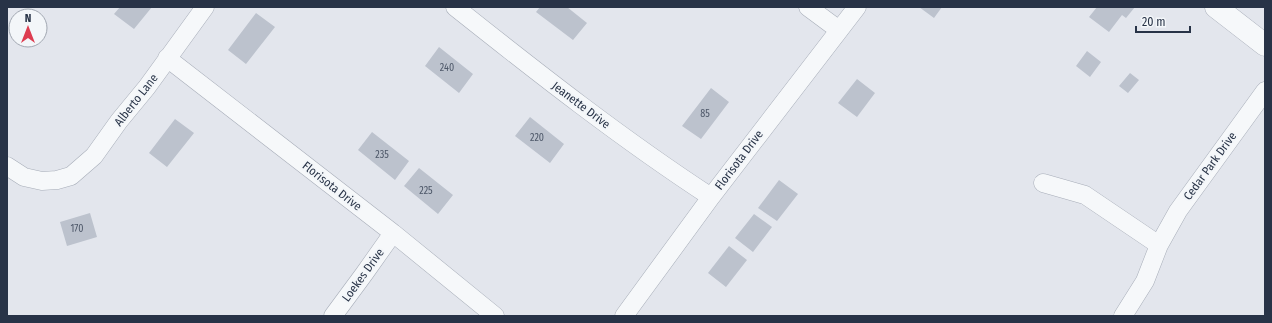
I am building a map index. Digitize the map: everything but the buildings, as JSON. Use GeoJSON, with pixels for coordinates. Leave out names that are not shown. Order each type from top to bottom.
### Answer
{"type":"FeatureCollection","features":[{"type":"Feature","properties":{"kind":"street","name":"Alberto Lane"},"geometry":{"type":"LineString","coordinates":[[7,166],[24,177],[42,181],[57,180],[71,176],[94,156],[119,121],[147,87],[205,7]]}},
{"type":"Feature","properties":{"kind":"street","name":"Jeanette Drive"},"geometry":{"type":"LineString","coordinates":[[454,7],[663,166],[712,197]]}},
{"type":"Feature","properties":{"kind":"street"},"geometry":{"type":"LineString","coordinates":[[808,7],[839,30]]}},
{"type":"Feature","properties":{"kind":"street","name":"Florisota Drive"},"geometry":{"type":"LineString","coordinates":[[624,316],[712,197],[857,7]]}},
{"type":"Feature","properties":{"kind":"street"},"geometry":{"type":"LineString","coordinates":[[1216,7],[1265,45]]}},
{"type":"Feature","properties":{"kind":"street","name":"Florisota Drive"},"geometry":{"type":"LineString","coordinates":[[167,58],[392,233],[495,316]]}},
{"type":"Feature","properties":{"kind":"street","name":"Cedar Park Drive"},"geometry":{"type":"LineString","coordinates":[[1123,316],[1145,281],[1159,245],[1178,211],[1191,191],[1265,91]]}},
{"type":"Feature","properties":{"kind":"street"},"geometry":{"type":"LineString","coordinates":[[1043,183],[1085,195],[1159,245]]}},
{"type":"Feature","properties":{"kind":"street","name":"Loekes Drive"},"geometry":{"type":"LineString","coordinates":[[333,316],[392,233]]}}]}
